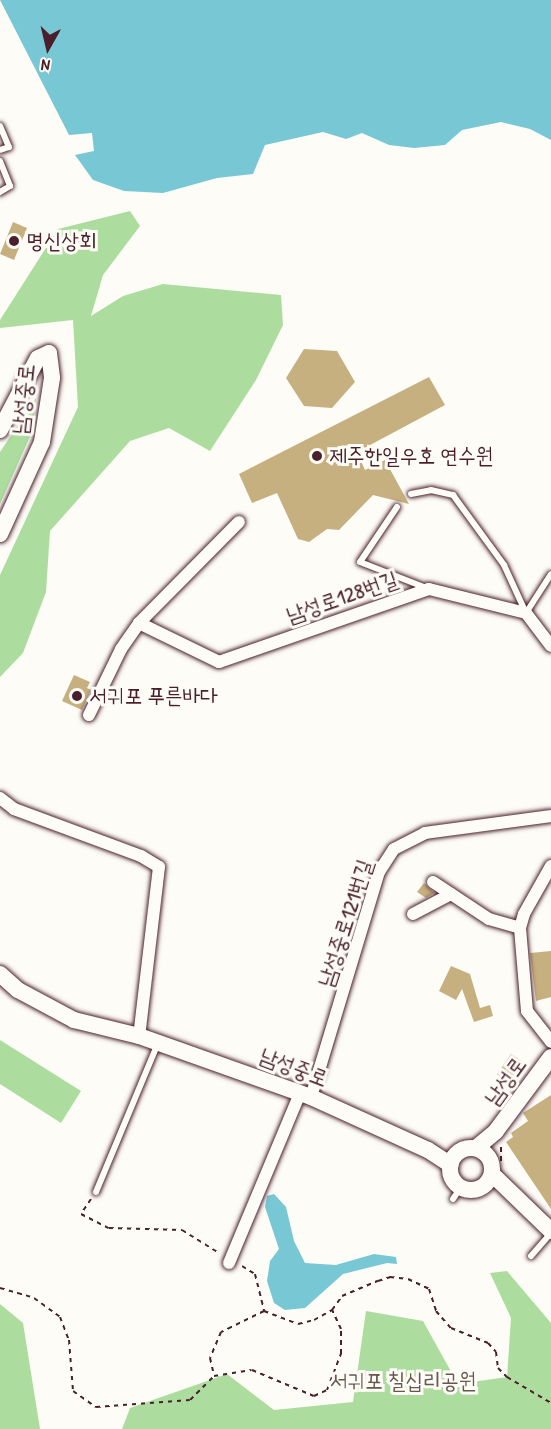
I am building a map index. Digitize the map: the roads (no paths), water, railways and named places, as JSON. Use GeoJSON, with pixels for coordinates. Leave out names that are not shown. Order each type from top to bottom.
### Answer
{"type":"FeatureCollection","features":[{"type":"Feature","properties":{"kind":"street","name":"남성중로"},"geometry":{"type":"LineString","coordinates":[[0,430],[38,358],[49,353],[51,386],[42,442],[0,534]]}},
{"type":"Feature","properties":{"kind":"street"},"geometry":{"type":"LineString","coordinates":[[89,715],[121,649],[139,623],[239,522]]}},
{"type":"Feature","properties":{"kind":"street","name":"남성로128번길"},"geometry":{"type":"LineString","coordinates":[[139,623],[219,662],[429,589],[526,613]]}},
{"type":"Feature","properties":{"kind":"street"},"geometry":{"type":"LineString","coordinates":[[526,613],[551,646]]}},
{"type":"Feature","properties":{"kind":"street"},"geometry":{"type":"LineString","coordinates":[[0,798],[14,809],[141,855],[159,867],[139,1036]]}},
{"type":"Feature","properties":{"kind":"street","name":"남성중로121번길"},"geometry":{"type":"LineString","coordinates":[[229,1263],[306,1095],[377,878],[394,849],[425,832],[551,816]]}},
{"type":"Feature","properties":{"kind":"street"},"geometry":{"type":"LineString","coordinates":[[551,866],[524,914],[520,928],[527,1011],[551,1042]]}},
{"type":"Feature","properties":{"kind":"street"},"geometry":{"type":"LineString","coordinates":[[433,882],[489,919],[520,928]]}},
{"type":"Feature","properties":{"kind":"street"},"geometry":{"type":"LineString","coordinates":[[412,914],[451,894]]}},
{"type":"Feature","properties":{"kind":"street","name":"남성중로"},"geometry":{"type":"LineString","coordinates":[[0,974],[18,990],[74,1020],[158,1042],[306,1095],[454,1160]]}},
{"type":"Feature","properties":{"kind":"street","name":"남성로"},"geometry":{"type":"LineString","coordinates":[[489,1165],[499,1136],[551,1057]]}},
{"type":"Feature","properties":{"kind":"street"},"geometry":{"type":"LineString","coordinates":[[489,1165],[474,1189],[457,1193],[452,1178],[454,1160],[489,1165],[510,1193],[551,1231]]}},
{"type":"Feature","properties":{"kind":"lane"},"geometry":{"type":"LineString","coordinates":[[0,126],[9,147],[0,150]]}},
{"type":"Feature","properties":{"kind":"lane"},"geometry":{"type":"LineString","coordinates":[[0,161],[10,186],[0,192]]}},
{"type":"Feature","properties":{"kind":"lane"},"geometry":{"type":"LineString","coordinates":[[411,494],[431,490],[453,495],[504,565],[526,613]]}},
{"type":"Feature","properties":{"kind":"lane"},"geometry":{"type":"LineString","coordinates":[[397,507],[360,562],[429,589]]}},
{"type":"Feature","properties":{"kind":"lane"},"geometry":{"type":"LineString","coordinates":[[526,613],[551,574]]}},
{"type":"Feature","properties":{"kind":"lane"},"geometry":{"type":"LineString","coordinates":[[96,1192],[158,1042]]}},
{"type":"Feature","properties":{"kind":"lane"},"geometry":{"type":"LineString","coordinates":[[531,1256],[551,1231]]}},
{"type":"Feature","properties":{"kind":"water"},"geometry":{"type":"Polygon","coordinates":[[[0,0],[551,0],[551,140],[530,129],[501,122],[462,130],[445,145],[414,148],[389,145],[362,133],[346,139],[323,132],[265,145],[253,174],[217,178],[163,193],[124,191],[93,180],[75,155],[94,151],[92,133],[69,135],[0,0]]]}},
{"type":"Feature","properties":{"kind":"water"},"geometry":{"type":"Polygon","coordinates":[[[274,1194],[286,1207],[294,1241],[305,1263],[336,1265],[374,1254],[396,1257],[397,1264],[387,1263],[343,1274],[305,1308],[285,1310],[274,1303],[267,1281],[270,1261],[279,1249],[265,1207],[267,1196],[274,1194]]]}},
{"type":"Feature","properties":{"kind":"place","name":"명신상회"},"geometry":{"type":"Point","coordinates":[14,241]}},
{"type":"Feature","properties":{"kind":"place","name":"제주한일우호 연수원"},"geometry":{"type":"Point","coordinates":[317,456]}},
{"type":"Feature","properties":{"kind":"place","name":"서귀포 푸른바다"},"geometry":{"type":"Point","coordinates":[77,696]}},
{"type":"Feature","properties":{"kind":"park label","name":"서귀포 칠십리공원"},"geometry":{"type":"Point","coordinates":[403,1381]}}]}
